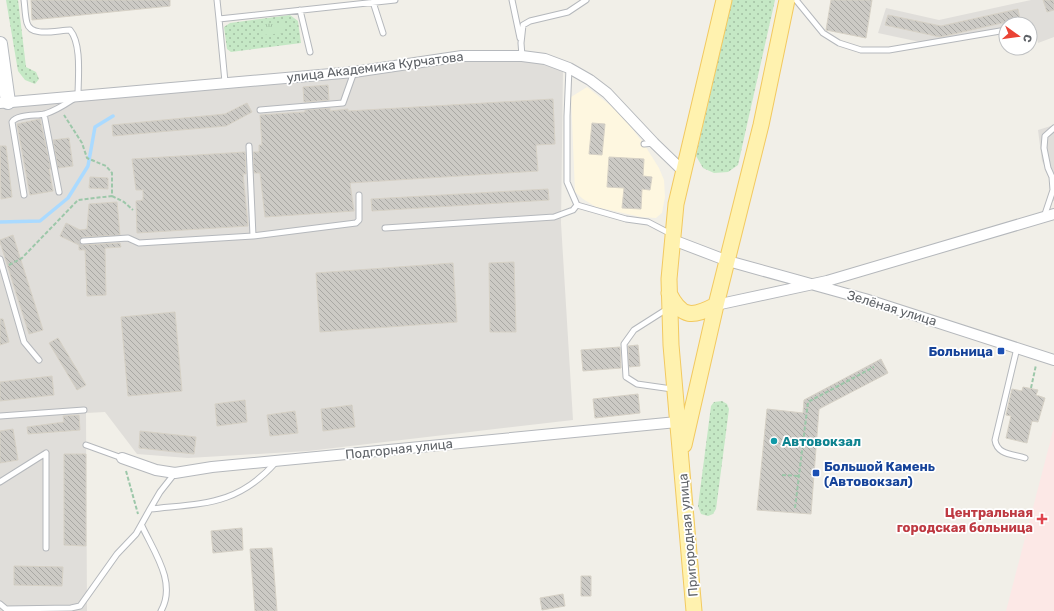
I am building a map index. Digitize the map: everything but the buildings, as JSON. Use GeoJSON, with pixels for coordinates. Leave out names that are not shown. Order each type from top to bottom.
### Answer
{"type":"FeatureCollection","features":[{"type":"Feature","properties":{"kind":"main road","name":"Пригородная улица"},"geometry":{"type":"LineString","coordinates":[[694,611],[674,390],[669,300],[676,204],[724,0]]}},
{"type":"Feature","properties":{"kind":"main road"},"geometry":{"type":"LineString","coordinates":[[681,458],[716,305],[761,125],[787,0]]}},
{"type":"Feature","properties":{"kind":"main road"},"geometry":{"type":"LineString","coordinates":[[669,300],[676,307],[686,312],[698,314],[716,305]]}},
{"type":"Feature","properties":{"kind":"street"},"geometry":{"type":"LineString","coordinates":[[0,44],[4,102]]}},
{"type":"Feature","properties":{"kind":"street","name":"улица Академика Курчатова"},"geometry":{"type":"LineString","coordinates":[[4,102],[354,72],[462,56],[522,56],[545,59],[569,68],[590,80],[607,93],[649,144],[684,172]]}},
{"type":"Feature","properties":{"kind":"street"},"geometry":{"type":"LineString","coordinates":[[716,305],[813,285],[1054,214]]}},
{"type":"Feature","properties":{"kind":"street","name":"Зелёная улица"},"geometry":{"type":"LineString","coordinates":[[674,238],[728,261],[865,299],[1054,360]]}},
{"type":"Feature","properties":{"kind":"street","name":"Подгорная улица"},"geometry":{"type":"LineString","coordinates":[[122,458],[156,470],[175,473],[258,461],[276,461],[677,422]]}},
{"type":"Feature","properties":{"kind":"lane"},"geometry":{"type":"LineString","coordinates":[[24,0],[27,24],[32,30],[39,33],[70,30],[74,34],[77,50],[78,96],[60,109],[44,114],[17,118],[12,122],[24,195]]}},
{"type":"Feature","properties":{"kind":"lane"},"geometry":{"type":"LineString","coordinates":[[217,0],[225,82]]}},
{"type":"Feature","properties":{"kind":"lane"},"geometry":{"type":"LineString","coordinates":[[219,20],[395,0]]}},
{"type":"Feature","properties":{"kind":"lane"},"geometry":{"type":"LineString","coordinates":[[512,0],[521,43],[522,56]]}},
{"type":"Feature","properties":{"kind":"lane"},"geometry":{"type":"LineString","coordinates":[[521,43],[523,25],[530,21],[568,12],[586,0]]}},
{"type":"Feature","properties":{"kind":"lane"},"geometry":{"type":"LineString","coordinates":[[796,0],[823,33],[839,43],[861,50],[889,50],[998,31]]}},
{"type":"Feature","properties":{"kind":"lane"},"geometry":{"type":"LineString","coordinates":[[373,2],[383,33]]}},
{"type":"Feature","properties":{"kind":"lane"},"geometry":{"type":"LineString","coordinates":[[300,10],[310,52]]}},
{"type":"Feature","properties":{"kind":"lane"},"geometry":{"type":"LineString","coordinates":[[569,68],[567,182],[577,205]]}},
{"type":"Feature","properties":{"kind":"lane"},"geometry":{"type":"LineString","coordinates":[[260,110],[343,103],[354,72]]}},
{"type":"Feature","properties":{"kind":"lane"},"geometry":{"type":"LineString","coordinates":[[44,114],[58,192]]}},
{"type":"Feature","properties":{"kind":"lane"},"geometry":{"type":"LineString","coordinates":[[1044,218],[1053,190],[1052,177],[1048,168],[1044,148],[1045,136],[1054,128]]}},
{"type":"Feature","properties":{"kind":"lane"},"geometry":{"type":"LineString","coordinates":[[249,146],[253,236]]}},
{"type":"Feature","properties":{"kind":"lane"},"geometry":{"type":"LineString","coordinates":[[83,241],[128,238],[139,243],[253,236],[356,223],[359,220],[359,195]]}},
{"type":"Feature","properties":{"kind":"lane"},"geometry":{"type":"LineString","coordinates":[[386,228],[554,217],[573,210],[577,205]]}},
{"type":"Feature","properties":{"kind":"lane"},"geometry":{"type":"LineString","coordinates":[[577,205],[626,219],[648,222],[674,238]]}},
{"type":"Feature","properties":{"kind":"lane"},"geometry":{"type":"LineString","coordinates":[[0,259],[24,342],[39,360]]}},
{"type":"Feature","properties":{"kind":"lane"},"geometry":{"type":"LineString","coordinates":[[669,300],[634,330],[624,344],[626,377],[638,384],[674,390]]}},
{"type":"Feature","properties":{"kind":"lane"},"geometry":{"type":"LineString","coordinates":[[1018,348],[995,440],[996,446],[1000,451],[1025,458]]}},
{"type":"Feature","properties":{"kind":"lane"},"geometry":{"type":"LineString","coordinates":[[0,416],[84,410]]}},
{"type":"Feature","properties":{"kind":"lane"},"geometry":{"type":"LineString","coordinates":[[86,445],[122,458]]}},
{"type":"Feature","properties":{"kind":"lane"},"geometry":{"type":"LineString","coordinates":[[0,482],[46,453],[46,548]]}},
{"type":"Feature","properties":{"kind":"lane"},"geometry":{"type":"LineString","coordinates":[[150,509],[219,501],[235,495],[259,478],[276,461]]}},
{"type":"Feature","properties":{"kind":"lane"},"geometry":{"type":"LineString","coordinates":[[0,604],[6,609],[71,608],[80,606],[117,554],[142,526],[160,492],[175,473]]}},
{"type":"Feature","properties":{"kind":"lane"},"geometry":{"type":"LineString","coordinates":[[142,526],[163,572],[167,585],[166,601],[161,611]]}},
{"type":"Feature","properties":{"kind":"path"},"geometry":{"type":"LineString","coordinates":[[60,109],[82,143],[88,158],[106,166],[112,173],[112,196]]}},
{"type":"Feature","properties":{"kind":"path"},"geometry":{"type":"LineString","coordinates":[[3,268],[22,258],[78,200],[112,196],[124,202],[133,210]]}},
{"type":"Feature","properties":{"kind":"path"},"geometry":{"type":"LineString","coordinates":[[1031,388],[1036,362]]}},
{"type":"Feature","properties":{"kind":"path"},"geometry":{"type":"LineString","coordinates":[[795,508],[808,402],[874,366]]}},
{"type":"Feature","properties":{"kind":"path"},"geometry":{"type":"LineString","coordinates":[[122,458],[142,526]]}},
{"type":"Feature","properties":{"kind":"path"},"geometry":{"type":"LineString","coordinates":[[782,475],[799,476]]}},
{"type":"Feature","properties":{"kind":"shaded area"},"geometry":{"type":"Polygon","coordinates":[[[1031,0],[1054,0],[1054,37],[1038,43],[1038,16],[998,16],[998,32],[934,45],[878,33],[886,8],[939,20],[1031,0]]]}},
{"type":"Feature","properties":{"kind":"shaded area"},"geometry":{"type":"Polygon","coordinates":[[[503,60],[542,61],[563,69],[561,223],[573,420],[308,451],[188,458],[137,454],[105,412],[86,413],[87,611],[0,611],[0,105],[437,63],[503,60]]]}},
{"type":"Feature","properties":{"kind":"shaded area"},"geometry":{"type":"Polygon","coordinates":[[[587,87],[620,113],[644,144],[659,168],[664,180],[665,197],[662,213],[656,218],[641,217],[596,207],[575,192],[571,97],[587,87]]]}},
{"type":"Feature","properties":{"kind":"shaded area"},"geometry":{"type":"Polygon","coordinates":[[[1054,125],[1053,201],[1049,175],[1042,161],[1038,130],[1054,125]]]}},
{"type":"Feature","properties":{"kind":"shaded area","name":"Центральная городская больница"},"geometry":{"type":"Polygon","coordinates":[[[1054,427],[1054,611],[1006,611],[1054,427]]]}},
{"type":"Feature","properties":{"kind":"green space"},"geometry":{"type":"Polygon","coordinates":[[[6,0],[18,0],[26,67],[36,72],[39,79],[35,84],[25,80],[18,71],[6,0]]]}},
{"type":"Feature","properties":{"kind":"green space"},"geometry":{"type":"Polygon","coordinates":[[[732,0],[775,0],[738,165],[728,172],[714,173],[703,168],[696,156],[732,0]]]}},
{"type":"Feature","properties":{"kind":"green space"},"geometry":{"type":"Polygon","coordinates":[[[290,15],[298,21],[301,43],[231,52],[227,49],[224,27],[230,23],[290,15]]]}},
{"type":"Feature","properties":{"kind":"green space"},"geometry":{"type":"Polygon","coordinates":[[[283,23],[284,33],[263,35],[262,24],[283,23]]]}},
{"type":"Feature","properties":{"kind":"green space"},"geometry":{"type":"Polygon","coordinates":[[[722,401],[727,404],[729,409],[716,509],[713,514],[708,516],[701,514],[698,506],[711,406],[714,402],[722,401]]]}},
{"type":"Feature","properties":{"kind":"waterway"},"geometry":{"type":"LineString","coordinates":[[0,222],[40,221],[68,198],[88,166],[95,127],[113,116]]}},
{"type":"Feature","properties":{"kind":"place","name":"Больница"},"geometry":{"type":"Point","coordinates":[1001,351]}},
{"type":"Feature","properties":{"kind":"place","name":"Автовокзал"},"geometry":{"type":"Point","coordinates":[774,441]}},
{"type":"Feature","properties":{"kind":"place","name":"Большой Камень (Автовокзал)"},"geometry":{"type":"Point","coordinates":[816,473]}},
{"type":"Feature","properties":{"kind":"place","name":"Центральная городская больница"},"geometry":{"type":"Point","coordinates":[1042,519]}}]}
